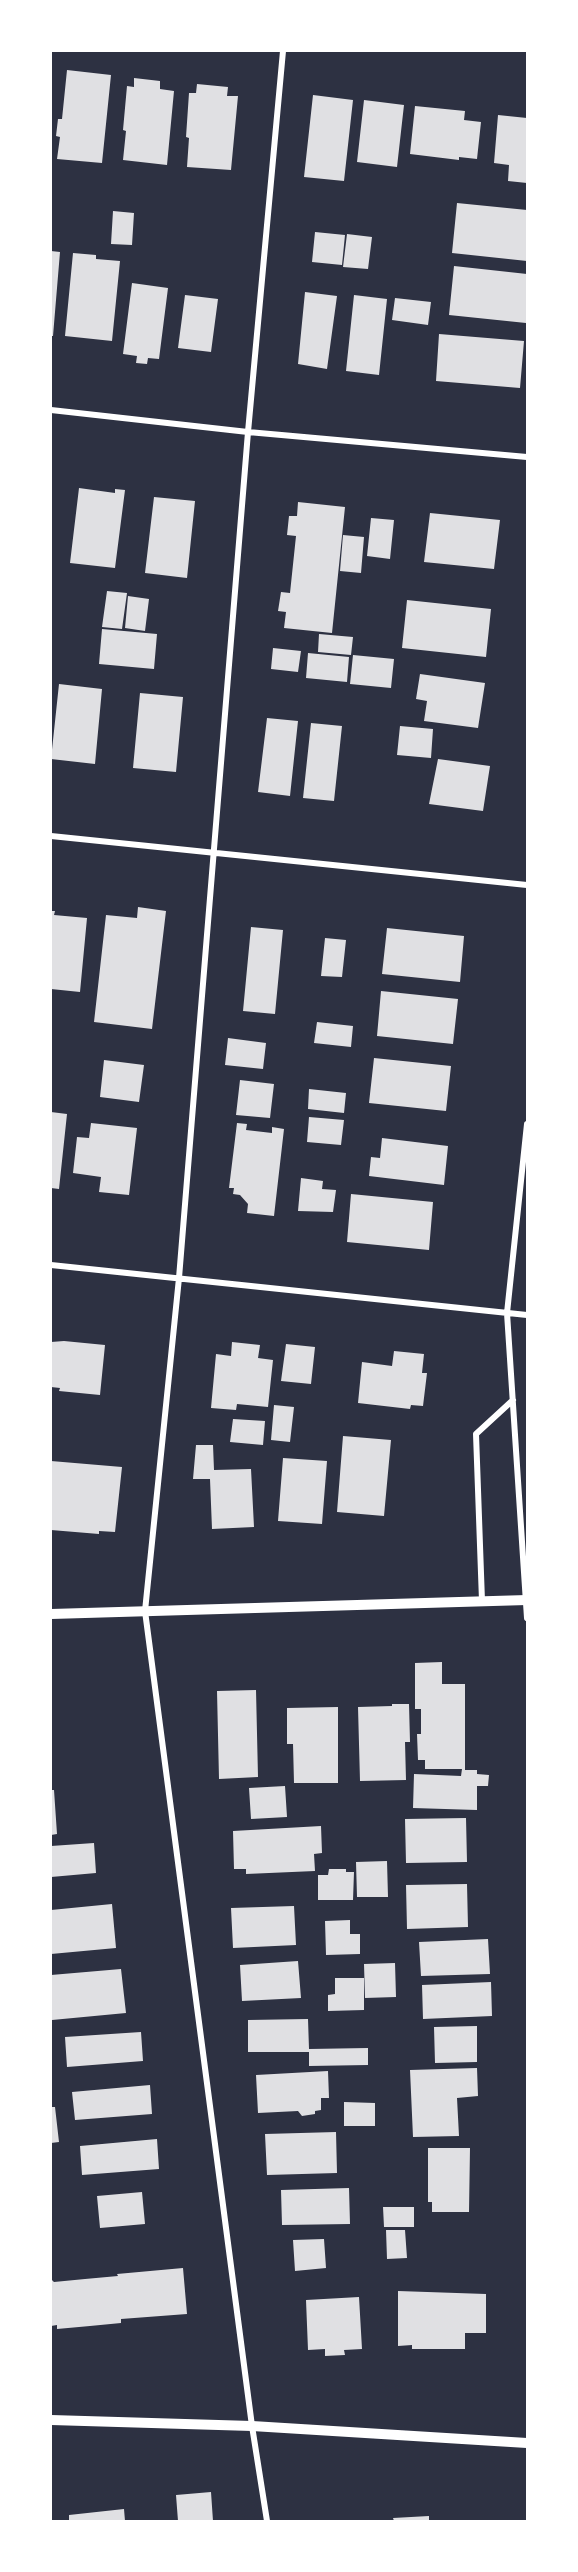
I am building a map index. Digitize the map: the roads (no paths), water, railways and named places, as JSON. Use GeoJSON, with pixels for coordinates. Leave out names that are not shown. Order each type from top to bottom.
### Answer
{"type":"FeatureCollection","features":[{"type":"Feature","properties":{"kind":"street"},"geometry":{"type":"LineString","coordinates":[[267,2521],[252,2426],[145,1611],[179,1278],[283,51]]}},
{"type":"Feature","properties":{"kind":"street"},"geometry":{"type":"LineString","coordinates":[[51,410],[249,432],[527,457]]}},
{"type":"Feature","properties":{"kind":"street"},"geometry":{"type":"LineString","coordinates":[[51,836],[527,885]]}},
{"type":"Feature","properties":{"kind":"street"},"geometry":{"type":"LineString","coordinates":[[527,1124],[507,1313],[527,1618]]}},
{"type":"Feature","properties":{"kind":"street"},"geometry":{"type":"LineString","coordinates":[[51,1264],[527,1315]]}},
{"type":"Feature","properties":{"kind":"street"},"geometry":{"type":"LineString","coordinates":[[482,1601],[476,1434],[513,1400]]}},
{"type":"Feature","properties":{"kind":"street"},"geometry":{"type":"LineString","coordinates":[[51,1614],[526,1600]]}},
{"type":"Feature","properties":{"kind":"street"},"geometry":{"type":"LineString","coordinates":[[51,2420],[252,2426],[527,2443]]}}]}
